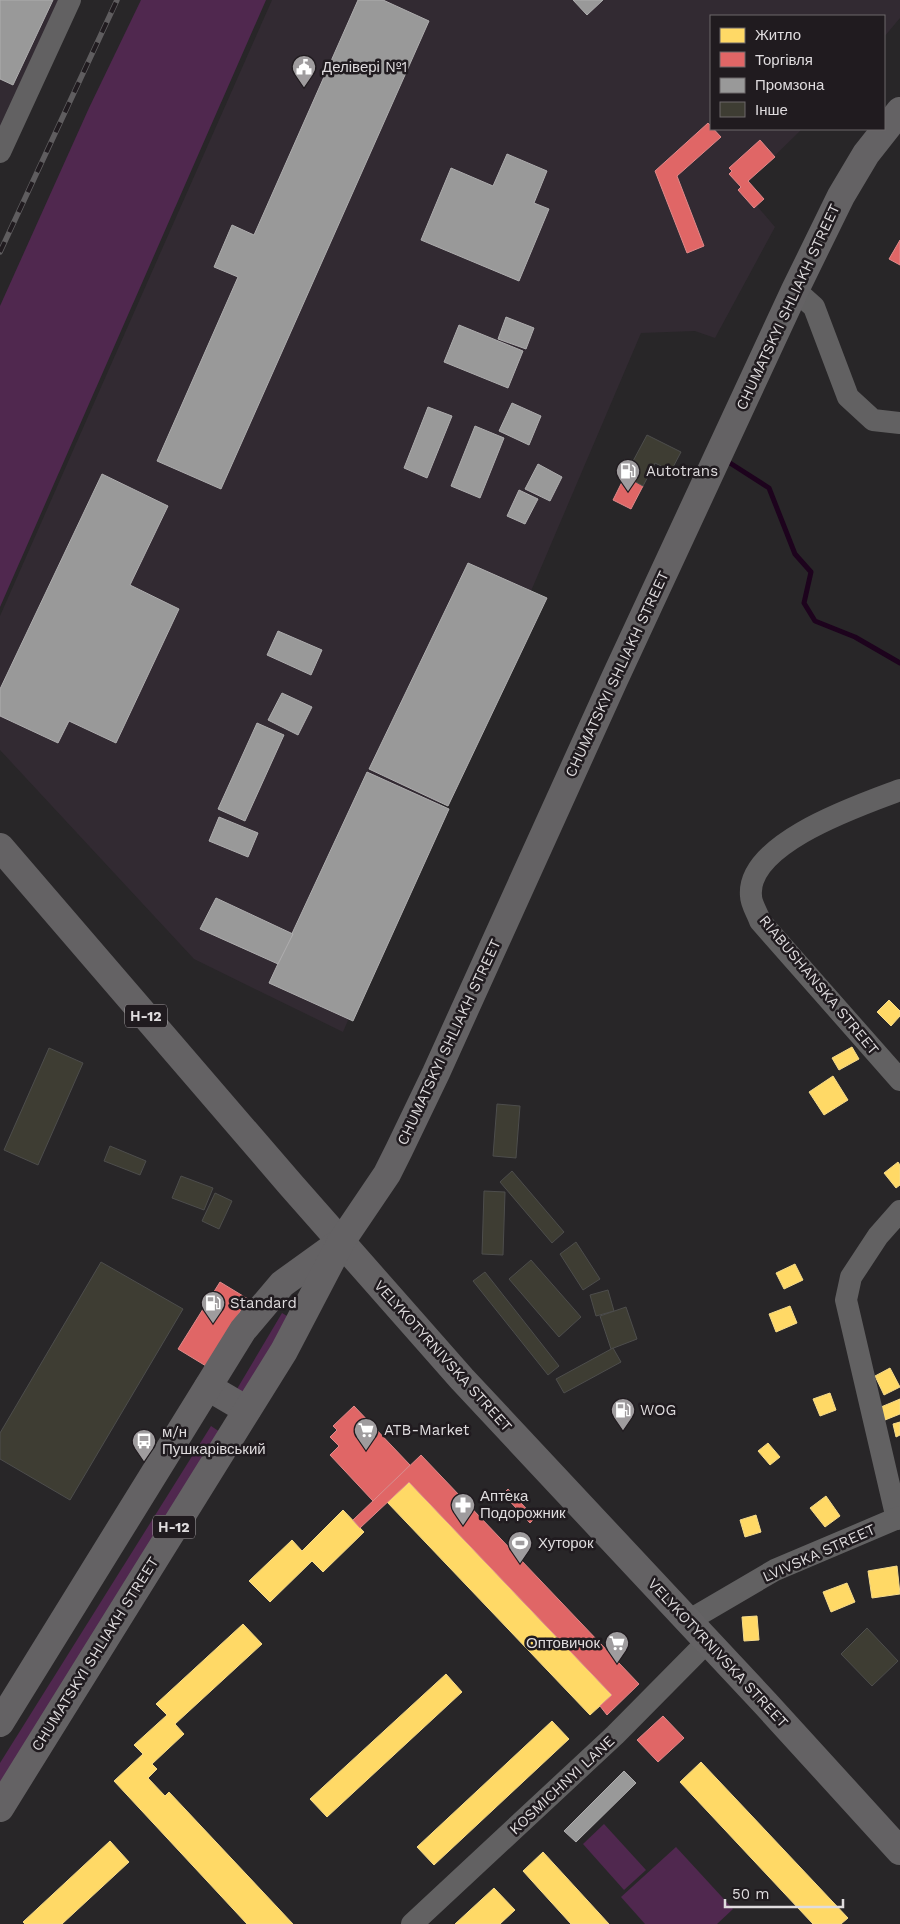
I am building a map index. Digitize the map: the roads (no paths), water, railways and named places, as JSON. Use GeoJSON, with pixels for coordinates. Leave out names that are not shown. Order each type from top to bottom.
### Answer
{"type":"FeatureCollection","features":[{"type":"Feature","properties":{"kind":"main road","name":"CHUMATSKYI SHLIAKH STREET"},"geometry":{"type":"LineString","coordinates":[[0,1808],[284,1351],[341,1242],[387,1174],[427,1093],[614,680],[795,290],[846,188],[866,154],[900,111]]}},
{"type":"Feature","properties":{"kind":"main road","name":"VELYKOTYRNIVSKA STREET"},"geometry":{"type":"LineString","coordinates":[[0,847],[341,1242],[509,1430],[708,1642],[900,1851]]}},
{"type":"Feature","properties":{"kind":"main road","name":"CHUMATSKYI SHLIAKH STREET"},"geometry":{"type":"LineString","coordinates":[[0,1723],[243,1330],[282,1284],[341,1242]]}},
{"type":"Feature","properties":{"kind":"main road"},"geometry":{"type":"LineString","coordinates":[[208,1387],[247,1410]]}},
{"type":"Feature","properties":{"kind":"street"},"geometry":{"type":"LineString","coordinates":[[0,152],[70,0]]}},
{"type":"Feature","properties":{"kind":"street"},"geometry":{"type":"LineString","coordinates":[[795,290],[814,307],[848,397],[873,420],[900,423]]}},
{"type":"Feature","properties":{"kind":"street","name":"RIABUSHANSKA STREET"},"geometry":{"type":"LineString","coordinates":[[900,790],[793,836],[766,857],[755,875],[751,896],[760,921],[900,1080]]}},
{"type":"Feature","properties":{"kind":"street"},"geometry":{"type":"LineString","coordinates":[[898,1518],[846,1300],[851,1277],[878,1236],[900,1211]]}},
{"type":"Feature","properties":{"kind":"street","name":"LVIVSKA STREET"},"geometry":{"type":"LineString","coordinates":[[688,1621],[775,1570],[898,1518]]}},
{"type":"Feature","properties":{"kind":"street","name":"KOSMICHNYI LANE"},"geometry":{"type":"LineString","coordinates":[[412,1924],[615,1735],[708,1642]]}},
{"type":"Feature","properties":{"kind":"waterway"},"geometry":{"type":"LineString","coordinates":[[730,463],[769,488],[795,554],[811,572],[804,603],[815,621],[855,637],[900,663]]}},
{"type":"Feature","properties":{"kind":"railway"},"geometry":{"type":"LineString","coordinates":[[0,252],[117,0]]}},
{"type":"Feature","properties":{"kind":"place","name":"Делівері №1"},"geometry":{"type":"Point","coordinates":[304,88]}},
{"type":"Feature","properties":{"kind":"place","name":"Autotrans"},"geometry":{"type":"Point","coordinates":[628,492]}},
{"type":"Feature","properties":{"kind":"place","name":"Standard"},"geometry":{"type":"Point","coordinates":[213,1324]}},
{"type":"Feature","properties":{"kind":"place","name":"WOG"},"geometry":{"type":"Point","coordinates":[623,1431]}},
{"type":"Feature","properties":{"kind":"place","name":"ATB-Market"},"geometry":{"type":"Point","coordinates":[366,1451]}},
{"type":"Feature","properties":{"kind":"place","name":"м/н Пушкарівський"},"geometry":{"type":"Point","coordinates":[144,1462]}},
{"type":"Feature","properties":{"kind":"place","name":"Аптека Подорожник"},"geometry":{"type":"Point","coordinates":[463,1526]}},
{"type":"Feature","properties":{"kind":"place","name":"Хуторок"},"geometry":{"type":"Point","coordinates":[520,1564]}},
{"type":"Feature","properties":{"kind":"place","name":"Оптовичок"},"geometry":{"type":"Point","coordinates":[617,1664]}}]}
